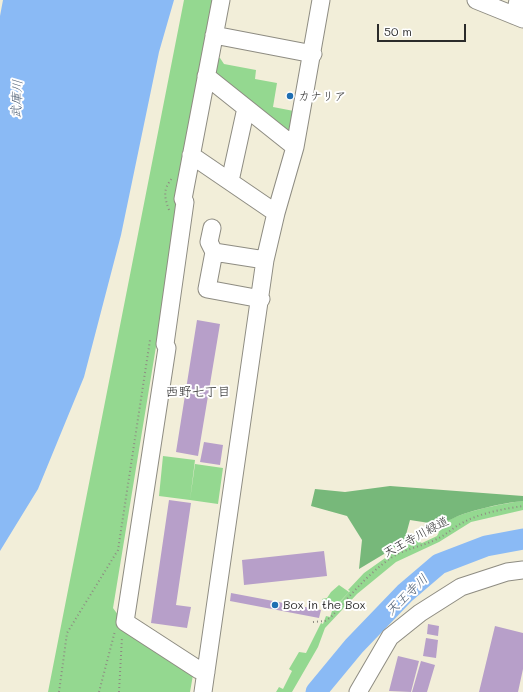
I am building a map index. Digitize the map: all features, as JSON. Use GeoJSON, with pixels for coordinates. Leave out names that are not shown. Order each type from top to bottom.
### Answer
{"type":"FeatureCollection","features":[{"type":"Feature","properties":{"kind":"street"},"geometry":{"type":"LineString","coordinates":[[206,672],[199,670],[125,622],[167,348],[165,344],[185,202],[183,199],[221,0]]}},
{"type":"Feature","properties":{"kind":"street"},"geometry":{"type":"LineString","coordinates":[[203,692],[255,324],[261,299],[265,260],[276,213],[295,147],[313,54],[321,0]]}},
{"type":"Feature","properties":{"kind":"street"},"geometry":{"type":"LineString","coordinates":[[476,0],[519,12]]}},
{"type":"Feature","properties":{"kind":"street"},"geometry":{"type":"LineString","coordinates":[[214,35],[313,54]]}},
{"type":"Feature","properties":{"kind":"street"},"geometry":{"type":"LineString","coordinates":[[206,76],[295,147]]}},
{"type":"Feature","properties":{"kind":"street"},"geometry":{"type":"LineString","coordinates":[[230,181],[236,128],[246,108]]}},
{"type":"Feature","properties":{"kind":"street"},"geometry":{"type":"LineString","coordinates":[[192,155],[276,213]]}},
{"type":"Feature","properties":{"kind":"street"},"geometry":{"type":"LineString","coordinates":[[212,228],[209,242],[214,252],[207,289],[261,299]]}},
{"type":"Feature","properties":{"kind":"street"},"geometry":{"type":"LineString","coordinates":[[214,252],[265,260]]}},
{"type":"Feature","properties":{"kind":"street"},"geometry":{"type":"LineString","coordinates":[[358,692],[390,637],[420,613],[461,587],[507,572],[523,570]]}},
{"type":"Feature","properties":{"kind":"path"},"geometry":{"type":"LineString","coordinates":[[170,213],[164,196],[166,187],[175,174]]}},
{"type":"Feature","properties":{"kind":"path"},"geometry":{"type":"LineString","coordinates":[[59,692],[67,633],[118,550],[150,338]]}},
{"type":"Feature","properties":{"kind":"path","name":"天王寺川緑道"},"geometry":{"type":"LineString","coordinates":[[313,622],[325,621],[331,617],[360,584],[393,557],[408,549],[440,538],[461,523],[476,516],[523,506]]}},
{"type":"Feature","properties":{"kind":"path"},"geometry":{"type":"LineString","coordinates":[[99,692],[114,632],[125,622]]}},
{"type":"Feature","properties":{"kind":"path"},"geometry":{"type":"LineString","coordinates":[[119,692],[122,638],[125,622]]}},
{"type":"Feature","properties":{"kind":"green space"},"geometry":{"type":"Polygon","coordinates":[[[184,0],[213,0],[113,608],[132,634],[193,675],[190,692],[48,692],[184,0]]]}},
{"type":"Feature","properties":{"kind":"green space"},"geometry":{"type":"Polygon","coordinates":[[[213,56],[220,58],[224,64],[256,70],[255,79],[277,83],[273,107],[299,112],[293,137],[210,72],[213,56]]]}},
{"type":"Feature","properties":{"kind":"green space"},"geometry":{"type":"Polygon","coordinates":[[[163,456],[195,460],[190,500],[159,496],[163,456]]]}},
{"type":"Feature","properties":{"kind":"green space"},"geometry":{"type":"Polygon","coordinates":[[[195,464],[223,468],[218,504],[190,500],[195,464]]]}},
{"type":"Feature","properties":{"kind":"green space"},"geometry":{"type":"Polygon","coordinates":[[[390,486],[523,496],[523,501],[469,512],[449,520],[442,525],[410,520],[404,542],[359,569],[362,540],[347,516],[311,506],[315,489],[345,492],[390,486]]]}},
{"type":"Feature","properties":{"kind":"green space"},"geometry":{"type":"Polygon","coordinates":[[[523,501],[523,510],[471,522],[439,542],[396,562],[357,594],[325,628],[318,647],[292,692],[276,692],[279,687],[283,689],[292,671],[289,669],[299,652],[306,653],[326,616],[330,617],[332,611],[350,591],[348,590],[364,573],[412,539],[422,543],[437,536],[442,525],[447,521],[467,513],[493,506],[523,501]]]}},
{"type":"Feature","properties":{"kind":"green space"},"geometry":{"type":"Polygon","coordinates":[[[339,585],[349,592],[332,610],[322,607],[322,599],[327,598],[339,585]]]}},
{"type":"Feature","properties":{"kind":"water","name":"武庫川"},"geometry":{"type":"Polygon","coordinates":[[[3,0],[174,0],[159,52],[121,235],[84,377],[38,489],[0,551],[0,16],[3,0]]]}},
{"type":"Feature","properties":{"kind":"building"},"geometry":{"type":"Polygon","coordinates":[[[197,320],[220,324],[198,456],[176,452],[197,320]]]}},
{"type":"Feature","properties":{"kind":"building"},"geometry":{"type":"Polygon","coordinates":[[[204,442],[223,445],[220,465],[200,462],[204,442]]]}},
{"type":"Feature","properties":{"kind":"building"},"geometry":{"type":"Polygon","coordinates":[[[169,500],[191,503],[176,605],[191,607],[187,628],[151,623],[169,500]]]}},
{"type":"Feature","properties":{"kind":"building"},"geometry":{"type":"Polygon","coordinates":[[[324,551],[327,576],[244,585],[242,560],[324,551]]]}},
{"type":"Feature","properties":{"kind":"building","name":"Box in the Box"},"geometry":{"type":"Polygon","coordinates":[[[231,593],[321,610],[319,618],[230,601],[231,593]]]}},
{"type":"Feature","properties":{"kind":"building"},"geometry":{"type":"Polygon","coordinates":[[[428,624],[439,626],[438,636],[427,634],[428,624]]]}},
{"type":"Feature","properties":{"kind":"building"},"geometry":{"type":"Polygon","coordinates":[[[495,626],[523,633],[523,669],[518,692],[479,692],[495,626]]]}},
{"type":"Feature","properties":{"kind":"building"},"geometry":{"type":"Polygon","coordinates":[[[426,638],[438,640],[436,658],[423,656],[426,638]]]}},
{"type":"Feature","properties":{"kind":"building"},"geometry":{"type":"Polygon","coordinates":[[[398,656],[419,661],[411,692],[389,691],[398,656]]]}},
{"type":"Feature","properties":{"kind":"building"},"geometry":{"type":"Polygon","coordinates":[[[421,661],[435,665],[427,692],[412,692],[421,661]]]}},
{"type":"Feature","properties":{"kind":"waterway","name":"天王寺川"},"geometry":{"type":"LineString","coordinates":[[316,692],[354,646],[405,593],[439,564],[486,546],[523,539]]}},
{"type":"Feature","properties":{"kind":"place","name":"カナリア"},"geometry":{"type":"Point","coordinates":[290,96]}},
{"type":"Feature","properties":{"kind":"place","name":"Box in the Box"},"geometry":{"type":"Point","coordinates":[275,605]}},
{"type":"Feature","properties":{"kind":"district","name":"西野七丁目"},"geometry":{"type":"Point","coordinates":[198,392]}}]}
